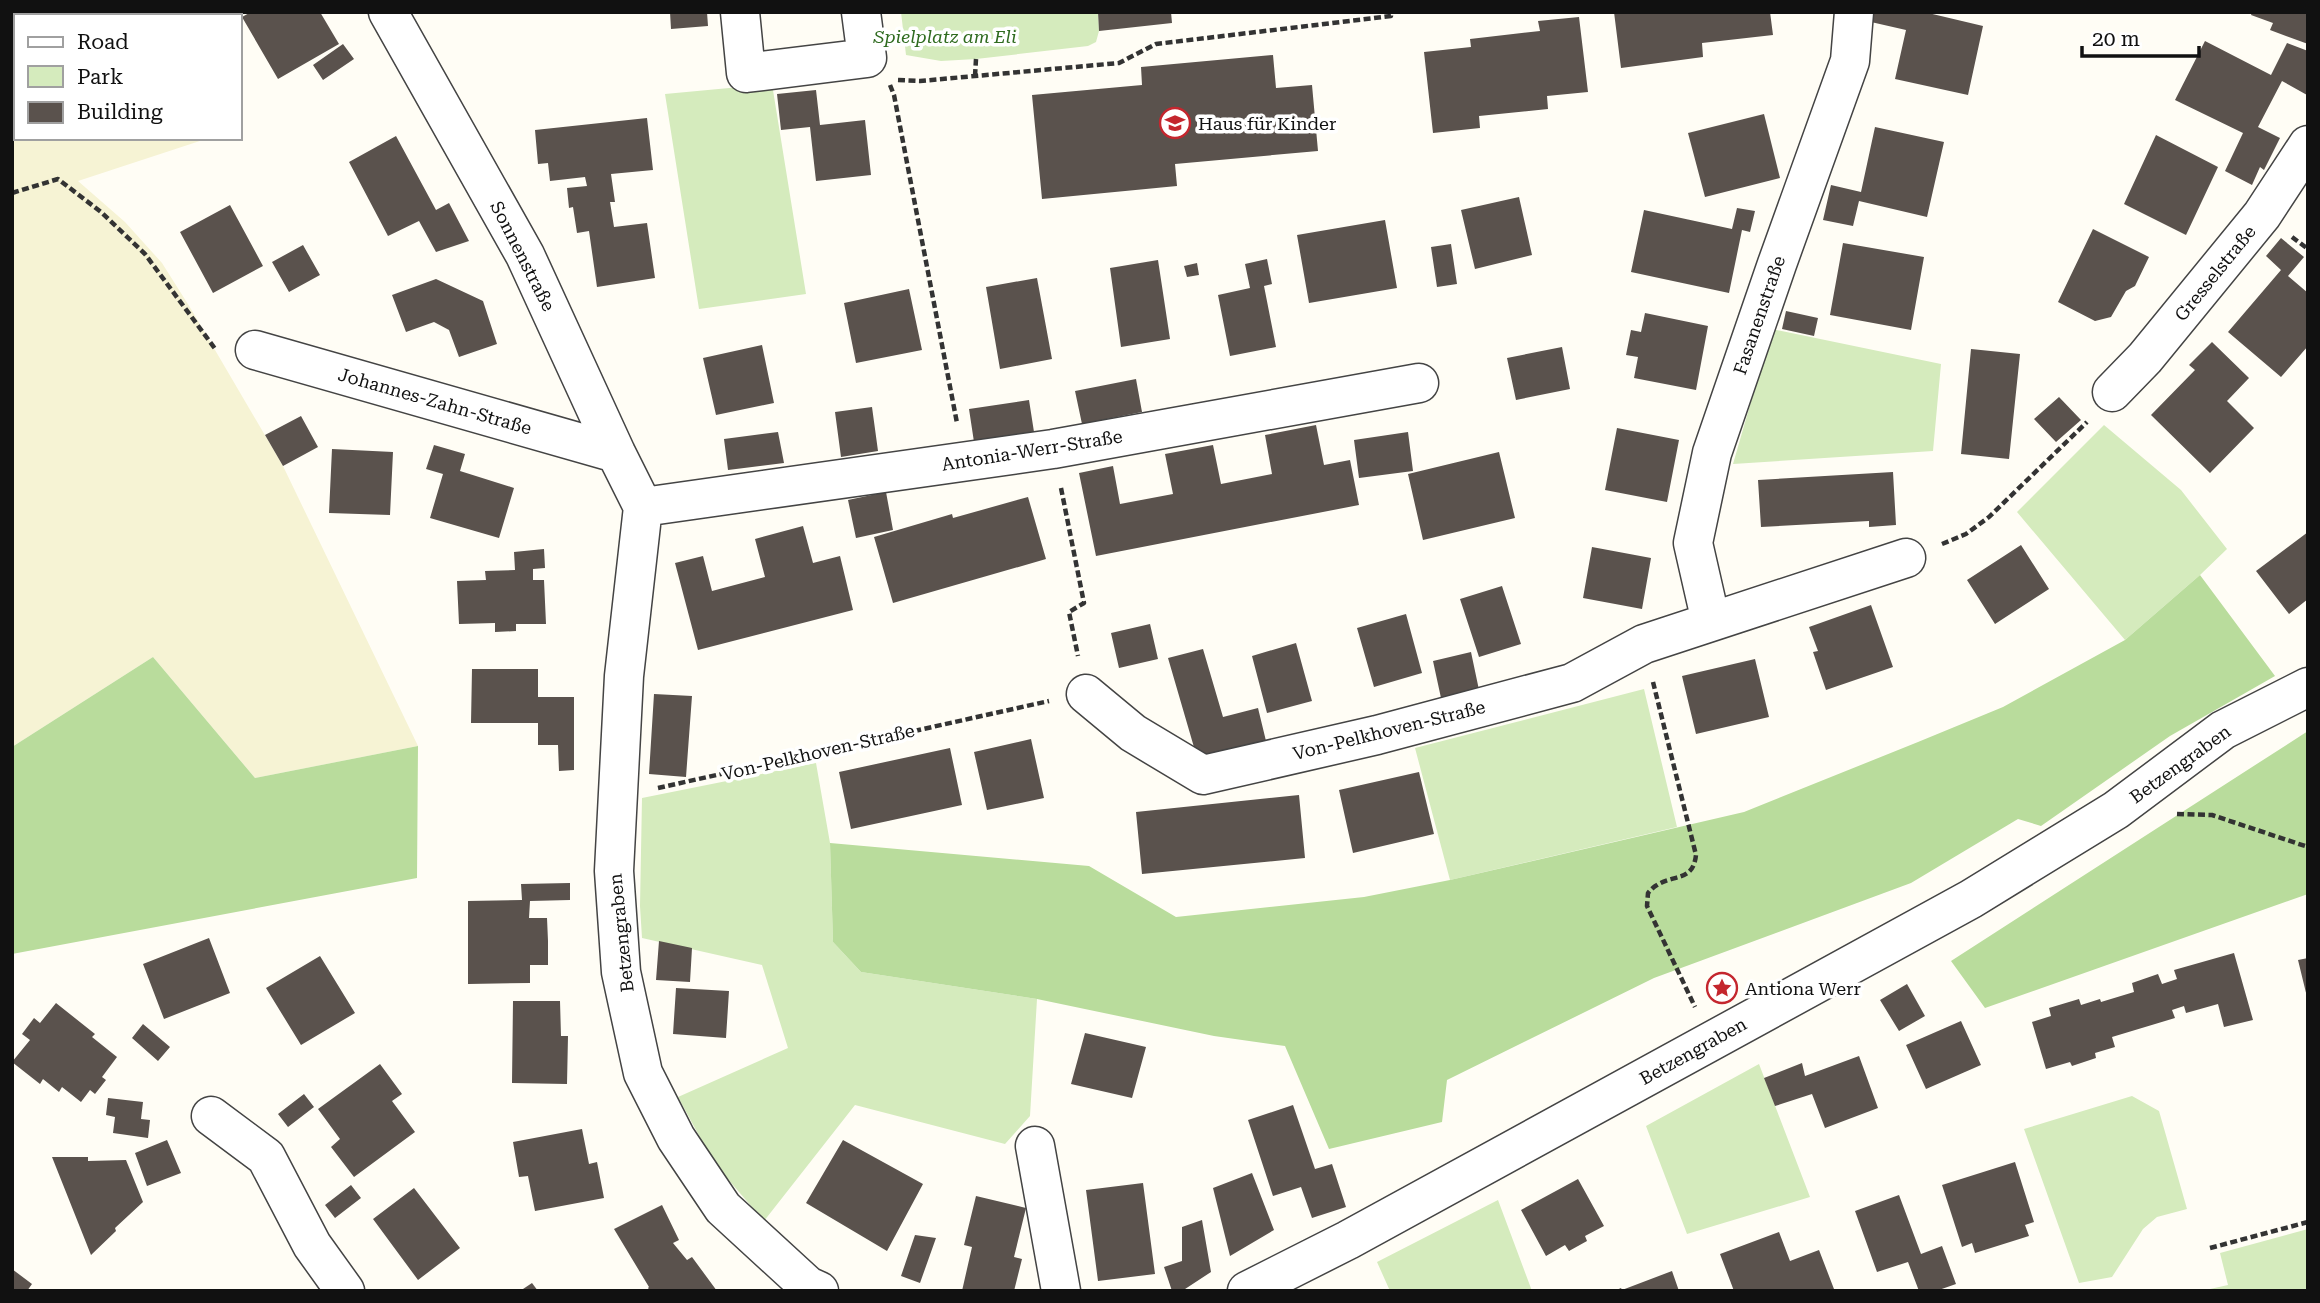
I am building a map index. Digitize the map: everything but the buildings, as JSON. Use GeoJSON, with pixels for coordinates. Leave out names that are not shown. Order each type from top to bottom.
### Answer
{"type":"FeatureCollection","features":[{"type":"Feature","properties":{"kind":"street","name":"Sonnenstraße"},"geometry":{"type":"LineString","coordinates":[[388,12],[525,255],[643,507]]}},
{"type":"Feature","properties":{"kind":"street"},"geometry":{"type":"LineString","coordinates":[[740,12],[746,73],[867,58],[861,12]]}},
{"type":"Feature","properties":{"kind":"street","name":"Fasanenstraße"},"geometry":{"type":"LineString","coordinates":[[1711,622],[1693,543],[1712,453],[1850,61],[1854,12]]}},
{"type":"Feature","properties":{"kind":"street","name":"Gresselstraße"},"geometry":{"type":"LineString","coordinates":[[2112,392],[2145,358],[2262,215],[2308,145]]}},
{"type":"Feature","properties":{"kind":"street","name":"Johannes-Zahn-Straße"},"geometry":{"type":"LineString","coordinates":[[239,354],[616,453]]}},
{"type":"Feature","properties":{"kind":"street","name":"Antonia-Werr-Straße"},"geometry":{"type":"LineString","coordinates":[[643,507],[1053,449],[1419,383]]}},
{"type":"Feature","properties":{"kind":"street","name":"Betzengraben"},"geometry":{"type":"LineString","coordinates":[[643,507],[624,676],[616,797],[614,871],[621,972],[643,1073],[676,1138],[723,1208],[810,1289]]}},
{"type":"Feature","properties":{"kind":"street","name":"Von-Pelkhoven-Straße"},"geometry":{"type":"LineString","coordinates":[[1086,694],[1133,733],[1203,775],[1377,735],[1572,683],[1644,644],[1906,558]]}},
{"type":"Feature","properties":{"kind":"street","name":"Betzengraben"},"geometry":{"type":"LineString","coordinates":[[1247,1291],[1348,1240],[1971,899],[2116,810],[2223,730],[2308,687]]}},
{"type":"Feature","properties":{"kind":"street"},"geometry":{"type":"LineString","coordinates":[[211,1116],[267,1157],[312,1245],[345,1291]]}},
{"type":"Feature","properties":{"kind":"street"},"geometry":{"type":"LineString","coordinates":[[1035,1146],[1061,1291]]}},
{"type":"Feature","properties":{"kind":"path"},"geometry":{"type":"LineString","coordinates":[[966,461],[894,95],[887,79],[920,81],[1119,63],[1156,44],[1391,14]]}},
{"type":"Feature","properties":{"kind":"path"},"geometry":{"type":"LineString","coordinates":[[975,60],[975,76]]}},
{"type":"Feature","properties":{"kind":"path"},"geometry":{"type":"LineString","coordinates":[[12,193],[58,179],[101,212],[145,254],[239,354]]}},
{"type":"Feature","properties":{"kind":"path"},"geometry":{"type":"LineString","coordinates":[[1906,558],[1966,534],[1989,517],[2083,428],[2112,392]]}},
{"type":"Feature","properties":{"kind":"path"},"geometry":{"type":"LineString","coordinates":[[1053,449],[1084,603],[1069,612],[1086,694]]}},
{"type":"Feature","properties":{"kind":"path"},"geometry":{"type":"LineString","coordinates":[[1644,644],[1696,855],[1695,866],[1688,873],[1656,885],[1648,893],[1647,906],[1713,1040]]}},
{"type":"Feature","properties":{"kind":"path","name":"Von-Pelkhoven-Straße"},"geometry":{"type":"LineString","coordinates":[[616,797],[893,734],[1086,694]]}},
{"type":"Feature","properties":{"kind":"path"},"geometry":{"type":"LineString","coordinates":[[2175,814],[2213,815],[2308,847]]}},
{"type":"Feature","properties":{"kind":"path"},"geometry":{"type":"LineString","coordinates":[[2210,1248],[2308,1222]]}},
{"type":"Feature","properties":{"kind":"shaded area"},"geometry":{"type":"Polygon","coordinates":[[[12,12],[185,12],[186,14],[14,14],[14,140],[203,140],[78,181],[125,222],[162,263],[191,309],[283,466],[418,746],[255,778],[153,657],[12,747],[12,12]]]}},
{"type":"Feature","properties":{"kind":"green space","name":"Spielplatz am Eli"},"geometry":{"type":"Polygon","coordinates":[[[901,12],[1098,12],[1099,31],[1096,42],[1088,46],[941,61],[906,55],[901,12]]]}},
{"type":"Feature","properties":{"kind":"green space"},"geometry":{"type":"Polygon","coordinates":[[[772,84],[806,294],[699,309],[665,94],[772,84]]]}},
{"type":"Feature","properties":{"kind":"green space"},"geometry":{"type":"Polygon","coordinates":[[[1772,329],[1941,364],[1933,451],[1733,464],[1772,329]]]}},
{"type":"Feature","properties":{"kind":"green space"},"geometry":{"type":"Polygon","coordinates":[[[2104,425],[2181,490],[2227,549],[2125,640],[2017,512],[2104,425]]]}},
{"type":"Feature","properties":{"kind":"green space"},"geometry":{"type":"Polygon","coordinates":[[[2200,575],[2275,676],[2170,736],[2041,826],[2018,819],[1911,883],[1654,978],[1447,1080],[1442,1122],[1329,1149],[1285,1046],[1214,1036],[1037,999],[861,972],[833,942],[830,843],[1089,866],[1176,917],[1364,897],[1450,880],[1744,812],[2003,707],[2125,640],[2200,575]]]}},
{"type":"Feature","properties":{"kind":"green space"},"geometry":{"type":"Polygon","coordinates":[[[153,657],[255,778],[418,746],[417,878],[12,954],[12,747],[153,657]]]}},
{"type":"Feature","properties":{"kind":"green space"},"geometry":{"type":"Polygon","coordinates":[[[1644,689],[1677,827],[1450,880],[1415,748],[1644,689]]]}},
{"type":"Feature","properties":{"kind":"green space"},"geometry":{"type":"Polygon","coordinates":[[[2308,731],[2308,894],[1985,1008],[1951,961],[2308,731]]]}},
{"type":"Feature","properties":{"kind":"green space"},"geometry":{"type":"Polygon","coordinates":[[[816,763],[830,843],[833,942],[861,972],[1037,999],[1030,1116],[1005,1144],[855,1105],[764,1221],[714,1163],[678,1097],[788,1048],[762,965],[642,938],[642,798],[816,763]]]}},
{"type":"Feature","properties":{"kind":"green space"},"geometry":{"type":"Polygon","coordinates":[[[1759,1064],[1810,1197],[1687,1234],[1646,1126],[1759,1064]]]}},
{"type":"Feature","properties":{"kind":"green space"},"geometry":{"type":"Polygon","coordinates":[[[2132,1096],[2159,1111],[2187,1209],[2157,1217],[2143,1229],[2112,1277],[2079,1283],[2024,1129],[2132,1096]]]}},
{"type":"Feature","properties":{"kind":"green space"},"geometry":{"type":"Polygon","coordinates":[[[1498,1200],[1532,1291],[1390,1291],[1377,1262],[1498,1200]]]}},
{"type":"Feature","properties":{"kind":"green space"},"geometry":{"type":"Polygon","coordinates":[[[2308,1229],[2308,1291],[2201,1291],[2228,1285],[2220,1253],[2308,1229]]]}},
{"type":"Feature","properties":{"kind":"place","name":"Haus für Kinder"},"geometry":{"type":"Point","coordinates":[1175,123]}},
{"type":"Feature","properties":{"kind":"place","name":"Antiona Werr"},"geometry":{"type":"Point","coordinates":[1722,988]}}]}
